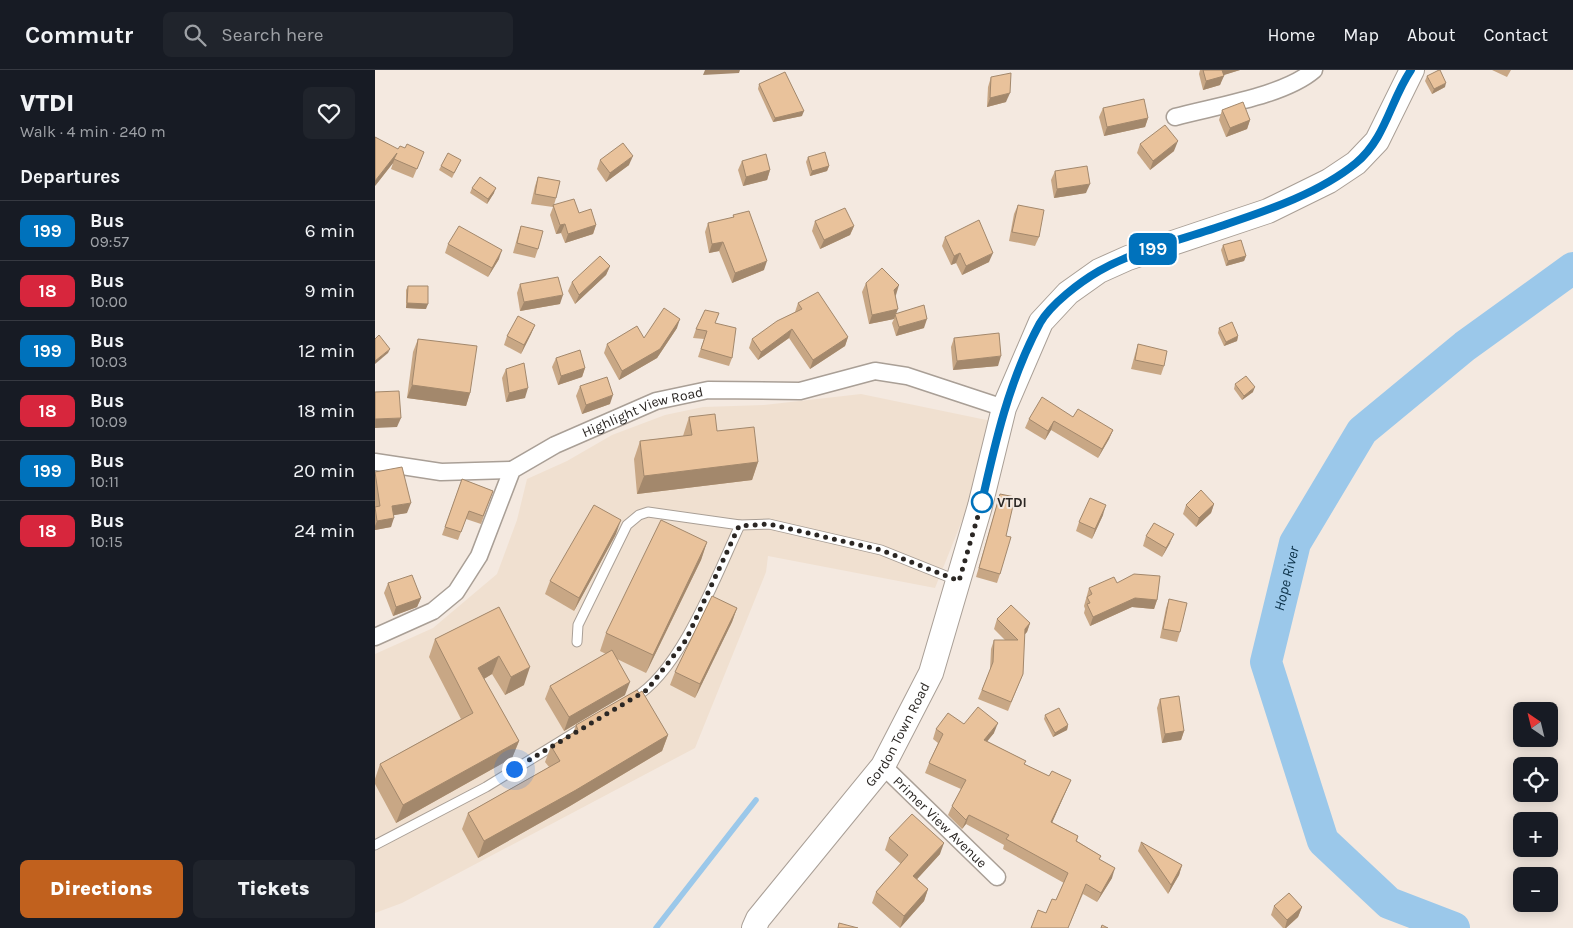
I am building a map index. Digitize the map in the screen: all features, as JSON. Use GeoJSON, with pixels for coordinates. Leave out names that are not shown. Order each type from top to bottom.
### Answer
{"type":"FeatureCollection","features":[{"type":"Feature","properties":{"kind":"main road","name":"Gordon Town Road"},"geometry":{"type":"LineString","coordinates":[[754,928],[758,920],[883,766],[931,673],[981,506],[1004,408],[1041,322],[1068,293],[1099,271],[1128,258],[1268,211],[1329,181],[1356,163],[1377,141],[1411,70]]}},
{"type":"Feature","properties":{"kind":"street"},"geometry":{"type":"LineString","coordinates":[[1175,117],[1278,90],[1305,78],[1314,70]]}},
{"type":"Feature","properties":{"kind":"street","name":"Highlight View Road"},"geometry":{"type":"LineString","coordinates":[[512,470],[555,445],[656,400],[708,390],[800,391],[875,371],[907,376],[1004,408]]}},
{"type":"Feature","properties":{"kind":"street"},"geometry":{"type":"LineString","coordinates":[[375,462],[441,472],[512,470],[479,556],[456,592],[433,611],[375,637]]}},
{"type":"Feature","properties":{"kind":"street","name":"Primer View Avenue"},"geometry":{"type":"LineString","coordinates":[[883,766],[997,877]]}},
{"type":"Feature","properties":{"kind":"lane"},"geometry":{"type":"LineString","coordinates":[[577,642],[577,625],[633,519],[648,512],[739,526],[769,524],[881,550],[959,581]]}},
{"type":"Feature","properties":{"kind":"lane"},"geometry":{"type":"LineString","coordinates":[[625,703],[647,690],[686,640],[739,526]]}},
{"type":"Feature","properties":{"kind":"lane"},"geometry":{"type":"LineString","coordinates":[[375,845],[486,786],[591,722]]}},
{"type":"Feature","properties":{"kind":"shaded area"},"geometry":{"type":"Polygon","coordinates":[[[861,394],[1001,423],[935,588],[768,556],[766,572],[695,748],[402,903],[375,913],[375,654],[433,628],[497,574],[517,520],[527,479],[567,461],[612,435],[665,415],[703,407],[764,405],[861,394]]]}},
{"type":"Feature","properties":{"kind":"building"},"geometry":{"type":"Polygon","coordinates":[[[1203,70],[1222,70],[1224,76],[1206,81],[1203,70]]]}},
{"type":"Feature","properties":{"kind":"building"},"geometry":{"type":"Polygon","coordinates":[[[1439,70],[1446,83],[1434,89],[1427,76],[1439,70]]]}},
{"type":"Feature","properties":{"kind":"building"},"geometry":{"type":"Polygon","coordinates":[[[785,72],[804,111],[775,118],[759,84],[785,72]]]}},
{"type":"Feature","properties":{"kind":"building"},"geometry":{"type":"Polygon","coordinates":[[[1011,73],[1010,93],[990,98],[991,77],[1011,73]]]}},
{"type":"Feature","properties":{"kind":"building"},"geometry":{"type":"Polygon","coordinates":[[[1144,99],[1148,118],[1107,127],[1103,108],[1144,99]]]}},
{"type":"Feature","properties":{"kind":"building"},"geometry":{"type":"Polygon","coordinates":[[[1243,102],[1250,120],[1230,128],[1222,110],[1243,102]]]}},
{"type":"Feature","properties":{"kind":"building"},"geometry":{"type":"Polygon","coordinates":[[[1165,125],[1178,141],[1153,161],[1140,144],[1165,125]]]}},
{"type":"Feature","properties":{"kind":"building"},"geometry":{"type":"Polygon","coordinates":[[[375,137],[398,149],[400,146],[405,148],[407,144],[424,152],[417,169],[394,159],[397,153],[375,181],[375,137]]]}},
{"type":"Feature","properties":{"kind":"building"},"geometry":{"type":"Polygon","coordinates":[[[623,143],[633,156],[610,173],[600,160],[623,143]]]}},
{"type":"Feature","properties":{"kind":"building"},"geometry":{"type":"Polygon","coordinates":[[[825,152],[829,166],[812,171],[808,157],[825,152]]]}},
{"type":"Feature","properties":{"kind":"building"},"geometry":{"type":"Polygon","coordinates":[[[448,153],[461,160],[454,173],[441,166],[448,153]]]}},
{"type":"Feature","properties":{"kind":"building"},"geometry":{"type":"Polygon","coordinates":[[[766,154],[770,170],[746,177],[742,161],[766,154]]]}},
{"type":"Feature","properties":{"kind":"building"},"geometry":{"type":"Polygon","coordinates":[[[1087,166],[1090,184],[1057,189],[1055,171],[1087,166]]]}},
{"type":"Feature","properties":{"kind":"building"},"geometry":{"type":"Polygon","coordinates":[[[480,177],[496,188],[488,199],[472,188],[480,177]]]}},
{"type":"Feature","properties":{"kind":"building"},"geometry":{"type":"Polygon","coordinates":[[[538,177],[560,181],[556,198],[535,194],[538,177]]]}},
{"type":"Feature","properties":{"kind":"building"},"geometry":{"type":"Polygon","coordinates":[[[574,199],[579,213],[591,209],[596,225],[568,234],[565,224],[560,225],[553,205],[574,199]]]}},
{"type":"Feature","properties":{"kind":"building"},"geometry":{"type":"Polygon","coordinates":[[[1018,205],[1044,210],[1039,237],[1012,232],[1018,205]]]}},
{"type":"Feature","properties":{"kind":"building"},"geometry":{"type":"Polygon","coordinates":[[[845,208],[854,226],[824,240],[815,221],[845,208]]]}},
{"type":"Feature","properties":{"kind":"building"},"geometry":{"type":"Polygon","coordinates":[[[749,211],[767,261],[735,273],[723,242],[712,244],[708,223],[734,217],[733,215],[749,211]]]}},
{"type":"Feature","properties":{"kind":"building"},"geometry":{"type":"Polygon","coordinates":[[[979,220],[993,253],[966,266],[960,253],[954,256],[945,237],[979,220]]]}},
{"type":"Feature","properties":{"kind":"building"},"geometry":{"type":"Polygon","coordinates":[[[459,226],[502,250],[492,268],[448,244],[459,226]]]}},
{"type":"Feature","properties":{"kind":"building"},"geometry":{"type":"Polygon","coordinates":[[[521,226],[543,231],[538,249],[517,243],[521,226]]]}},
{"type":"Feature","properties":{"kind":"building"},"geometry":{"type":"Polygon","coordinates":[[[1241,240],[1246,256],[1228,261],[1223,245],[1241,240]]]}},
{"type":"Feature","properties":{"kind":"building"},"geometry":{"type":"Polygon","coordinates":[[[600,256],[610,266],[579,295],[572,282],[600,256]]]}},
{"type":"Feature","properties":{"kind":"building"},"geometry":{"type":"Polygon","coordinates":[[[882,268],[899,285],[894,290],[898,309],[872,315],[866,283],[882,268]]]}},
{"type":"Feature","properties":{"kind":"building"},"geometry":{"type":"Polygon","coordinates":[[[558,277],[563,295],[524,302],[520,284],[558,277]]]}},
{"type":"Feature","properties":{"kind":"building"},"geometry":{"type":"Polygon","coordinates":[[[408,286],[428,286],[428,304],[407,303],[408,286]]]}},
{"type":"Feature","properties":{"kind":"building"},"geometry":{"type":"Polygon","coordinates":[[[818,292],[848,337],[813,360],[792,329],[761,352],[752,339],[777,321],[802,309],[798,303],[818,292]]]}},
{"type":"Feature","properties":{"kind":"building"},"geometry":{"type":"Polygon","coordinates":[[[924,305],[927,319],[899,327],[895,314],[924,305]]]}},
{"type":"Feature","properties":{"kind":"building"},"geometry":{"type":"Polygon","coordinates":[[[664,308],[680,319],[660,349],[622,371],[607,344],[637,326],[644,338],[664,308]]]}},
{"type":"Feature","properties":{"kind":"building"},"geometry":{"type":"Polygon","coordinates":[[[705,310],[719,313],[715,323],[736,328],[732,358],[701,349],[707,331],[696,329],[705,310]]]}},
{"type":"Feature","properties":{"kind":"building"},"geometry":{"type":"Polygon","coordinates":[[[518,316],[535,325],[524,345],[507,336],[518,316]]]}},
{"type":"Feature","properties":{"kind":"building"},"geometry":{"type":"Polygon","coordinates":[[[1232,322],[1238,336],[1226,342],[1219,328],[1232,322]]]}},
{"type":"Feature","properties":{"kind":"building"},"geometry":{"type":"Polygon","coordinates":[[[999,333],[1001,356],[957,361],[954,338],[999,333]]]}},
{"type":"Feature","properties":{"kind":"building"},"geometry":{"type":"Polygon","coordinates":[[[379,335],[390,349],[375,361],[375,339],[379,335]]]}},
{"type":"Feature","properties":{"kind":"building"},"geometry":{"type":"Polygon","coordinates":[[[418,339],[477,346],[470,393],[412,385],[418,339]]]}},
{"type":"Feature","properties":{"kind":"building"},"geometry":{"type":"Polygon","coordinates":[[[1138,344],[1167,351],[1164,366],[1135,360],[1138,344]]]}},
{"type":"Feature","properties":{"kind":"building"},"geometry":{"type":"Polygon","coordinates":[[[580,350],[585,368],[561,376],[556,358],[580,350]]]}},
{"type":"Feature","properties":{"kind":"building"},"geometry":{"type":"Polygon","coordinates":[[[524,363],[528,388],[509,393],[506,369],[524,363]]]}},
{"type":"Feature","properties":{"kind":"building"},"geometry":{"type":"Polygon","coordinates":[[[1246,376],[1255,387],[1244,396],[1235,384],[1246,376]]]}},
{"type":"Feature","properties":{"kind":"building"},"geometry":{"type":"Polygon","coordinates":[[[607,377],[613,395],[586,405],[580,386],[607,377]]]}},
{"type":"Feature","properties":{"kind":"building"},"geometry":{"type":"Polygon","coordinates":[[[399,391],[401,418],[375,419],[375,392],[399,391]]]}},
{"type":"Feature","properties":{"kind":"building"},"geometry":{"type":"Polygon","coordinates":[[[1042,397],[1073,417],[1078,409],[1113,430],[1102,449],[1054,421],[1048,431],[1029,419],[1042,397]]]}},
{"type":"Feature","properties":{"kind":"building"},"geometry":{"type":"Polygon","coordinates":[[[715,414],[717,431],[754,427],[758,462],[644,476],[640,441],[692,435],[689,417],[715,414]]]}},
{"type":"Feature","properties":{"kind":"building"},"geometry":{"type":"Polygon","coordinates":[[[402,467],[411,503],[392,506],[394,518],[377,521],[375,507],[380,506],[375,472],[402,467]]]}},
{"type":"Feature","properties":{"kind":"building"},"geometry":{"type":"Polygon","coordinates":[[[462,479],[493,491],[483,516],[469,511],[461,532],[445,527],[462,479]]]}},
{"type":"Feature","properties":{"kind":"building"},"geometry":{"type":"Polygon","coordinates":[[[1201,490],[1214,504],[1199,518],[1186,505],[1201,490]]]}},
{"type":"Feature","properties":{"kind":"building"},"geometry":{"type":"Polygon","coordinates":[[[1000,494],[1015,497],[1006,536],[1011,537],[1000,574],[979,568],[1000,494]]]}},
{"type":"Feature","properties":{"kind":"building"},"geometry":{"type":"Polygon","coordinates":[[[1090,498],[1106,505],[1095,529],[1079,522],[1090,498]]]}},
{"type":"Feature","properties":{"kind":"building"},"geometry":{"type":"Polygon","coordinates":[[[594,505],[621,520],[579,598],[550,581],[594,505]]]}},
{"type":"Feature","properties":{"kind":"building"},"geometry":{"type":"Polygon","coordinates":[[[661,520],[707,542],[653,655],[606,633],[661,520]]]}},
{"type":"Feature","properties":{"kind":"building"},"geometry":{"type":"Polygon","coordinates":[[[1154,523],[1174,534],[1166,548],[1146,536],[1154,523]]]}},
{"type":"Feature","properties":{"kind":"building"},"geometry":{"type":"Polygon","coordinates":[[[1134,574],[1160,576],[1157,600],[1135,598],[1093,617],[1087,604],[1090,603],[1087,597],[1092,594],[1089,588],[1114,577],[1117,583],[1134,574]]]}},
{"type":"Feature","properties":{"kind":"building"},"geometry":{"type":"Polygon","coordinates":[[[412,575],[421,598],[396,607],[388,583],[412,575]]]}},
{"type":"Feature","properties":{"kind":"building"},"geometry":{"type":"Polygon","coordinates":[[[712,596],[737,608],[700,684],[675,672],[712,596]]]}},
{"type":"Feature","properties":{"kind":"building"},"geometry":{"type":"Polygon","coordinates":[[[1169,599],[1187,603],[1180,632],[1163,629],[1169,599]]]}},
{"type":"Feature","properties":{"kind":"building"},"geometry":{"type":"Polygon","coordinates":[[[1011,605],[1030,623],[1025,629],[1023,674],[1011,702],[982,690],[993,662],[994,640],[1018,640],[997,619],[1011,605]]]}},
{"type":"Feature","properties":{"kind":"building"},"geometry":{"type":"Polygon","coordinates":[[[499,607],[530,667],[511,677],[499,656],[478,668],[519,741],[403,805],[380,764],[473,713],[435,639],[499,607]]]}},
{"type":"Feature","properties":{"kind":"building"},"geometry":{"type":"Polygon","coordinates":[[[612,650],[630,682],[569,717],[550,686],[612,650]]]}},
{"type":"Feature","properties":{"kind":"building"},"geometry":{"type":"Polygon","coordinates":[[[637,690],[639,693],[642,691],[668,735],[576,790],[484,841],[468,813],[560,761],[551,746],[578,730],[576,725],[637,690]]]}},
{"type":"Feature","properties":{"kind":"building"},"geometry":{"type":"Polygon","coordinates":[[[1179,696],[1184,731],[1165,734],[1160,699],[1179,696]]]}},
{"type":"Feature","properties":{"kind":"building"},"geometry":{"type":"Polygon","coordinates":[[[978,707],[998,723],[984,740],[1026,761],[1024,764],[1049,776],[1052,771],[1071,780],[1051,822],[1078,836],[1076,841],[1101,856],[1099,859],[1115,868],[1101,893],[1086,884],[1068,928],[1031,928],[1038,910],[1046,913],[1052,899],[1056,900],[1068,873],[1006,839],[1009,835],[969,815],[966,820],[952,806],[966,780],[929,763],[943,734],[936,729],[948,713],[964,724],[978,707]]]}},
{"type":"Feature","properties":{"kind":"building"},"geometry":{"type":"Polygon","coordinates":[[[1059,708],[1068,725],[1055,733],[1045,715],[1059,708]]]}},
{"type":"Feature","properties":{"kind":"building"},"geometry":{"type":"Polygon","coordinates":[[[912,814],[944,843],[913,876],[928,889],[904,916],[876,892],[908,855],[889,838],[912,814]]]}},
{"type":"Feature","properties":{"kind":"building"},"geometry":{"type":"Polygon","coordinates":[[[1141,842],[1182,865],[1171,885],[1141,842]]]}},
{"type":"Feature","properties":{"kind":"building"},"geometry":{"type":"Polygon","coordinates":[[[1289,893],[1302,907],[1287,920],[1274,906],[1289,893]]]}},
{"type":"Feature","properties":{"kind":"building"},"geometry":{"type":"Polygon","coordinates":[[[839,923],[858,928],[838,928],[839,923]]]}},
{"type":"Feature","properties":{"kind":"waterway","name":"Hope River"},"geometry":{"type":"LineString","coordinates":[[1454,928],[1389,903],[1323,841],[1266,662],[1295,543],[1362,431],[1465,346],[1573,268]]}},
{"type":"Feature","properties":{"kind":"waterway"},"geometry":{"type":"LineString","coordinates":[[656,928],[756,800]]}},
{"type":"Feature","properties":{"kind":"bus line","name":"199"},"geometry":{"type":"LineString","coordinates":[[981,506],[1004,408],[1041,322],[1068,293],[1099,271],[1128,258],[1268,211],[1329,181],[1356,163],[1377,141],[1411,70]]}},
{"type":"Feature","properties":{"kind":"place","name":"VTDI"},"geometry":{"type":"Point","coordinates":[982,502]}},
{"type":"Feature","properties":{"kind":"route"},"geometry":{"type":"LineString","coordinates":[[514,769],[541,751],[647,690],[686,640],[739,526],[769,524],[881,550],[959,581],[982,502]]}}]}
